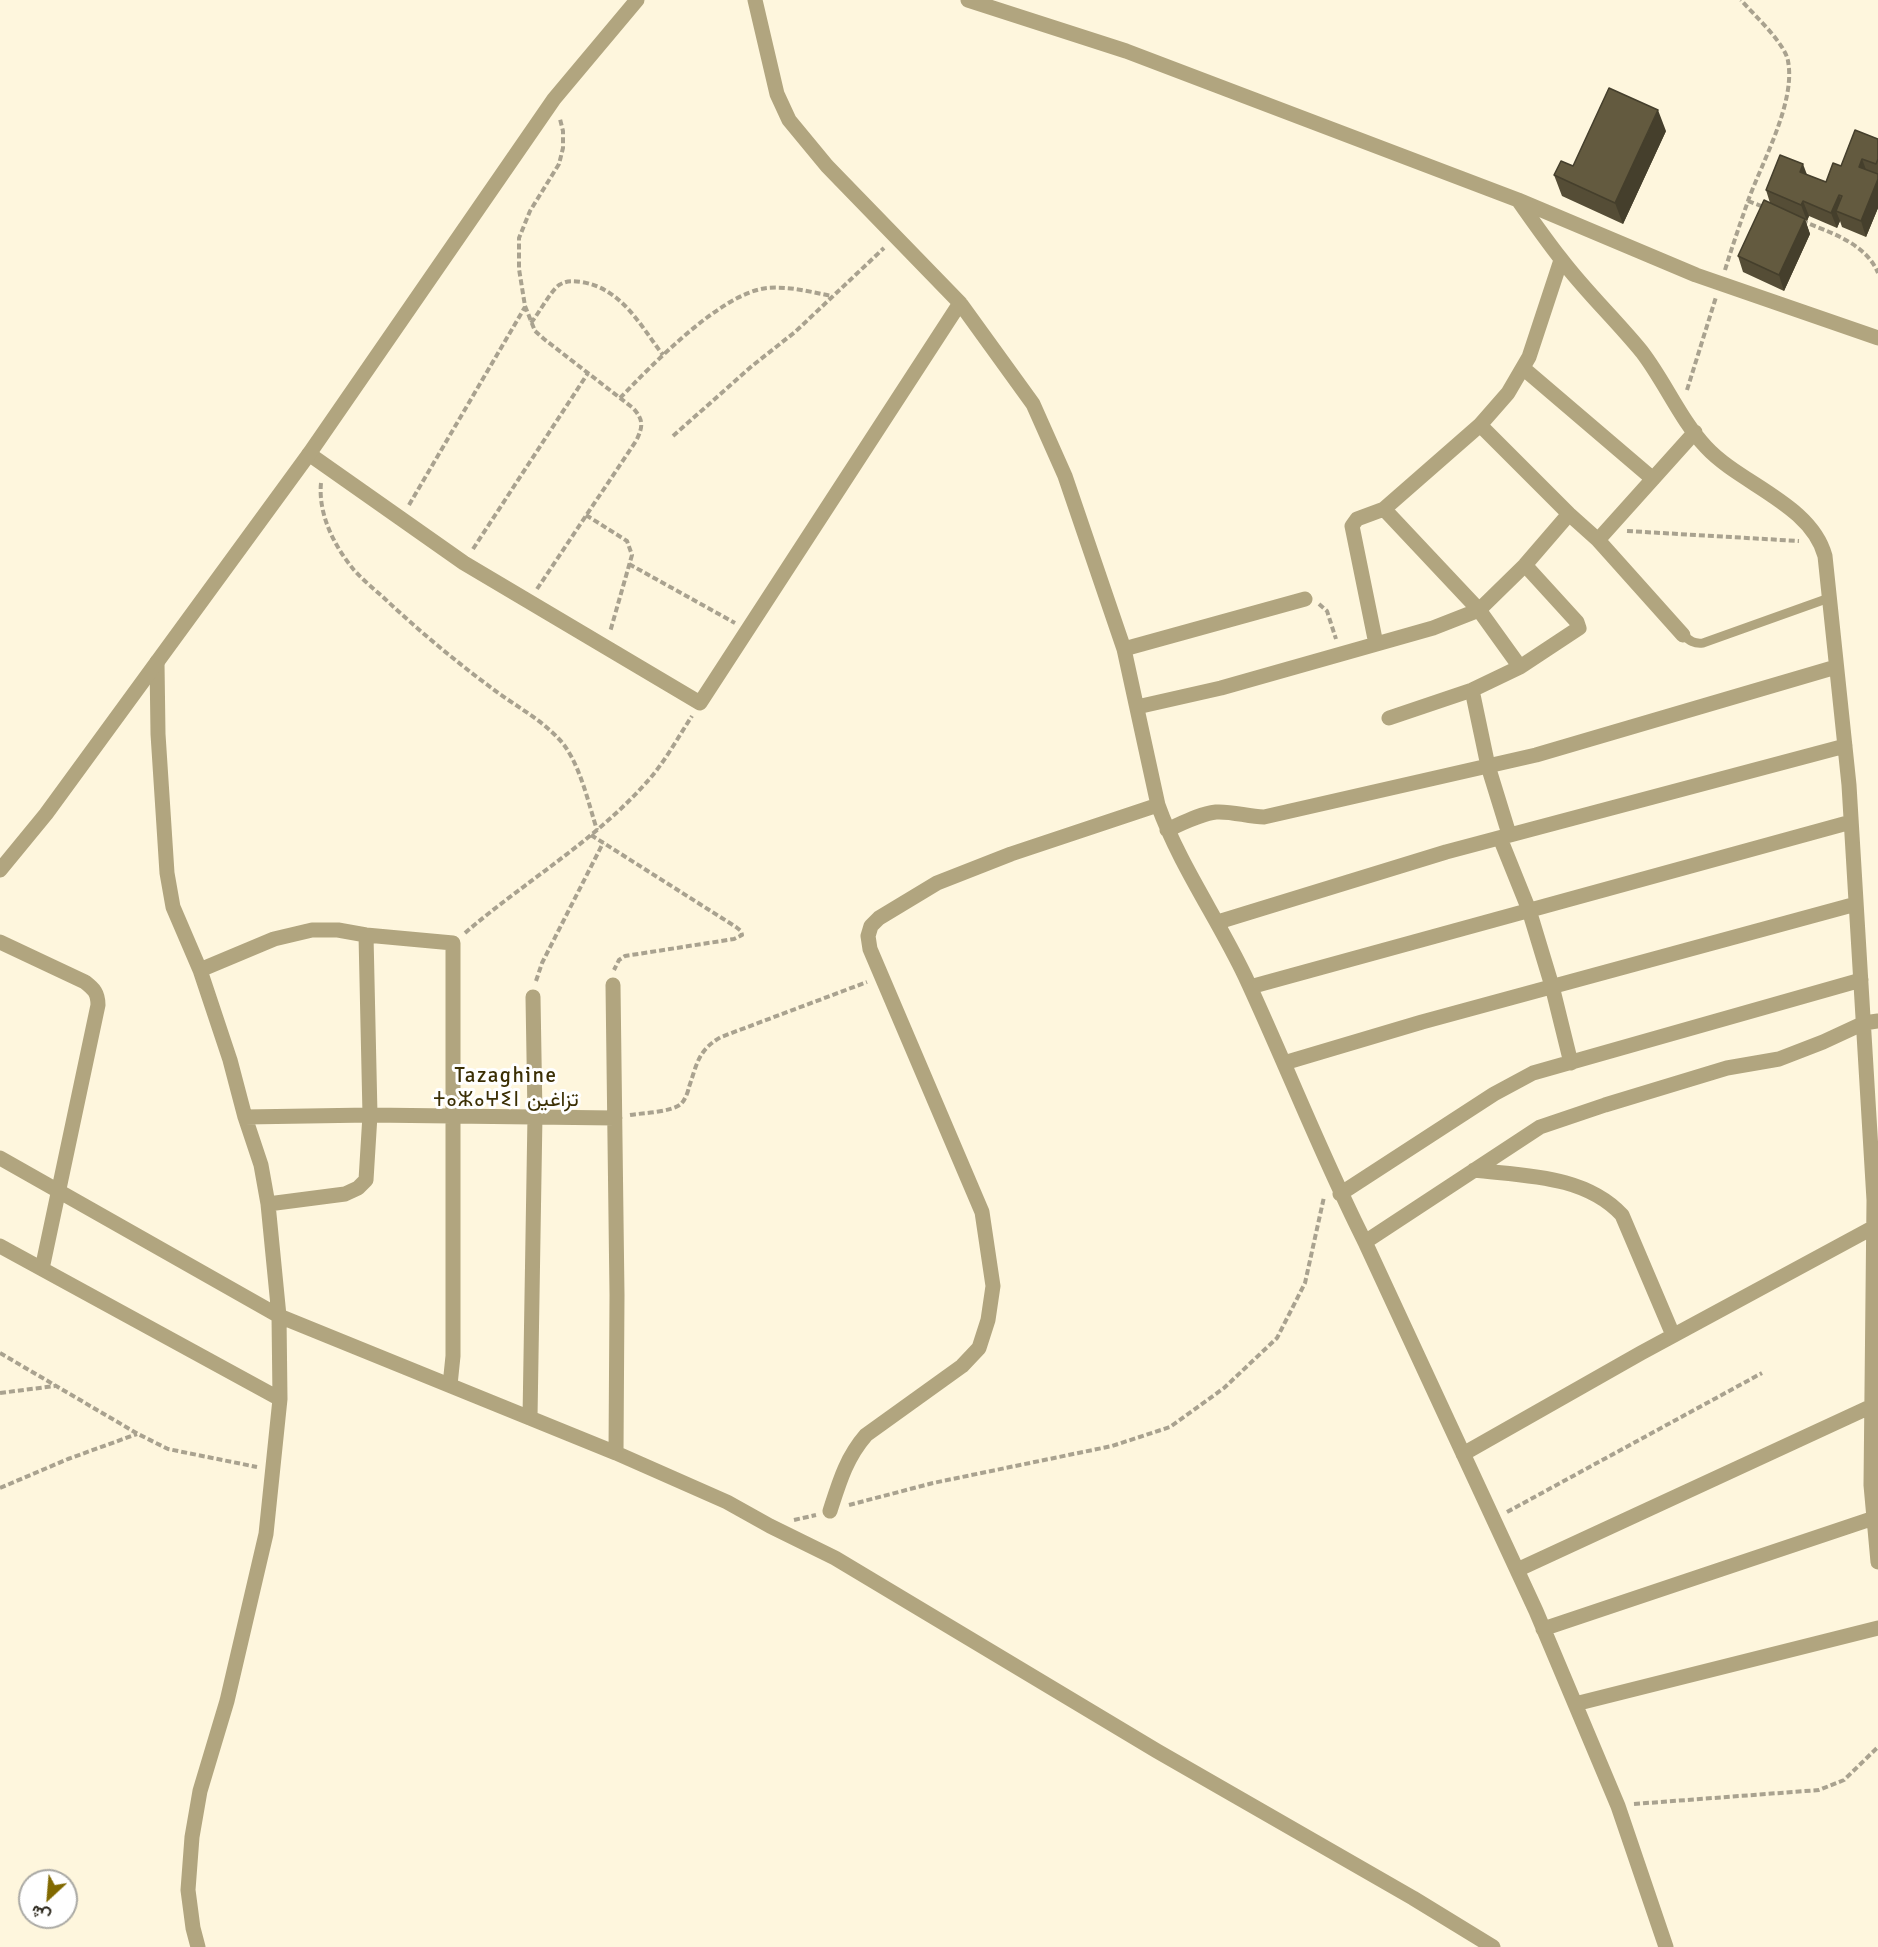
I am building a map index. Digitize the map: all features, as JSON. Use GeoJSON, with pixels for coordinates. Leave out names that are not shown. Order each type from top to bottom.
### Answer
{"type":"FeatureCollection","features":[{"type":"Feature","properties":{"kind":"street"},"geometry":{"type":"LineString","coordinates":[[0,870],[46,814],[309,454],[554,99],[636,0]]}},
{"type":"Feature","properties":{"kind":"street"},"geometry":{"type":"LineString","coordinates":[[755,0],[777,94],[789,120],[827,166],[960,303],[1033,404],[1065,476],[1124,649],[1158,805],[1167,830],[1218,922],[1250,987],[1340,1194],[1365,1242],[1517,1570],[1618,1806],[1666,1947]]}},
{"type":"Feature","properties":{"kind":"street"},"geometry":{"type":"LineString","coordinates":[[968,0],[1126,51],[1518,200],[1720,283],[1878,338]]}},
{"type":"Feature","properties":{"kind":"street"},"geometry":{"type":"LineString","coordinates":[[1518,200],[1561,260],[1642,353],[1705,446],[1719,459],[1804,521],[1821,543],[1825,556],[1845,746],[1861,980],[1871,1022],[1874,1200],[1872,1406],[1874,1518],[1878,1562]]}},
{"type":"Feature","properties":{"kind":"street"},"geometry":{"type":"LineString","coordinates":[[1376,644],[1352,526],[1357,519],[1384,509],[1480,425],[1508,393],[1523,368],[1535,338],[1561,260]]}},
{"type":"Feature","properties":{"kind":"street"},"geometry":{"type":"LineString","coordinates":[[309,454],[464,563],[700,704],[960,303]]}},
{"type":"Feature","properties":{"kind":"street"},"geometry":{"type":"LineString","coordinates":[[1523,368],[1653,479]]}},
{"type":"Feature","properties":{"kind":"street"},"geometry":{"type":"LineString","coordinates":[[1480,425],[1569,514],[1603,535],[1683,635]]}},
{"type":"Feature","properties":{"kind":"street"},"geometry":{"type":"LineString","coordinates":[[1603,535],[1695,432]]}},
{"type":"Feature","properties":{"kind":"street"},"geometry":{"type":"LineString","coordinates":[[1384,509],[1479,610],[1520,667]]}},
{"type":"Feature","properties":{"kind":"street"},"geometry":{"type":"LineString","coordinates":[[1137,707],[1221,688],[1433,628],[1479,610],[1524,565],[1569,514]]}},
{"type":"Feature","properties":{"kind":"street"},"geometry":{"type":"LineString","coordinates":[[1389,718],[1472,690],[1520,667],[1576,630],[1579,625],[1524,565]]}},
{"type":"Feature","properties":{"kind":"street"},"geometry":{"type":"LineString","coordinates":[[1124,649],[1305,599]]}},
{"type":"Feature","properties":{"kind":"street"},"geometry":{"type":"LineString","coordinates":[[157,662],[158,734],[166,873],[173,907],[200,970],[261,1165],[268,1204],[279,1316],[280,1399],[266,1534],[226,1701],[200,1791],[192,1837],[188,1890],[198,1947]]}},
{"type":"Feature","properties":{"kind":"street"},"geometry":{"type":"LineString","coordinates":[[1167,830],[1203,814],[1226,813],[1264,817],[1536,755],[1836,667]]}},
{"type":"Feature","properties":{"kind":"street"},"geometry":{"type":"LineString","coordinates":[[1472,690],[1504,836],[1552,986],[1571,1063]]}},
{"type":"Feature","properties":{"kind":"street"},"geometry":{"type":"LineString","coordinates":[[1218,922],[1446,852],[1845,746]]}},
{"type":"Feature","properties":{"kind":"street"},"geometry":{"type":"LineString","coordinates":[[830,1511],[843,1468],[866,1435],[962,1366],[979,1348],[988,1320],[993,1286],[982,1212],[870,949],[868,936],[871,926],[879,918],[937,883],[1011,854],[1158,805]]}},
{"type":"Feature","properties":{"kind":"street"},"geometry":{"type":"LineString","coordinates":[[1250,987],[1851,822]]}},
{"type":"Feature","properties":{"kind":"street"},"geometry":{"type":"LineString","coordinates":[[1284,1063],[1422,1022],[1856,904]]}},
{"type":"Feature","properties":{"kind":"street"},"geometry":{"type":"LineString","coordinates":[[200,970],[274,939],[312,930],[338,930],[366,935],[453,943],[453,1356],[450,1385]]}},
{"type":"Feature","properties":{"kind":"street"},"geometry":{"type":"LineString","coordinates":[[268,1204],[345,1194],[358,1188],[366,1180],[370,1114],[366,935]]}},
{"type":"Feature","properties":{"kind":"street"},"geometry":{"type":"LineString","coordinates":[[0,942],[85,982],[98,995],[98,1005],[42,1269]]}},
{"type":"Feature","properties":{"kind":"street"},"geometry":{"type":"LineString","coordinates":[[1340,1194],[1510,1084],[1533,1073],[1861,980]]}},
{"type":"Feature","properties":{"kind":"street"},"geometry":{"type":"LineString","coordinates":[[613,985],[617,1295],[616,1453]]}},
{"type":"Feature","properties":{"kind":"street"},"geometry":{"type":"LineString","coordinates":[[530,1418],[535,1115],[533,997]]}},
{"type":"Feature","properties":{"kind":"street"},"geometry":{"type":"LineString","coordinates":[[1365,1242],[1540,1127],[1727,1068],[1758,1064],[1788,1056],[1871,1022]]}},
{"type":"Feature","properties":{"kind":"street"},"geometry":{"type":"LineString","coordinates":[[245,1118],[370,1114],[615,1118]]}},
{"type":"Feature","properties":{"kind":"street"},"geometry":{"type":"LineString","coordinates":[[0,1158],[279,1316],[616,1453],[727,1502],[835,1558],[1493,1947]]}},
{"type":"Feature","properties":{"kind":"street"},"geometry":{"type":"LineString","coordinates":[[1474,1170],[1551,1179],[1575,1185],[1611,1204],[1622,1215],[1673,1335]]}},
{"type":"Feature","properties":{"kind":"street"},"geometry":{"type":"LineString","coordinates":[[1463,1454],[1673,1335],[1874,1227]]}},
{"type":"Feature","properties":{"kind":"street"},"geometry":{"type":"LineString","coordinates":[[0,1246],[280,1399]]}},
{"type":"Feature","properties":{"kind":"street"},"geometry":{"type":"LineString","coordinates":[[1517,1570],[1872,1406]]}},
{"type":"Feature","properties":{"kind":"street"},"geometry":{"type":"LineString","coordinates":[[1543,1629],[1874,1518]]}},
{"type":"Feature","properties":{"kind":"street"},"geometry":{"type":"LineString","coordinates":[[1575,1704],[1878,1628]]}},
{"type":"Feature","properties":{"kind":"lane"},"geometry":{"type":"LineString","coordinates":[[1683,635],[1690,642],[1703,643],[1829,598]]}},
{"type":"Feature","properties":{"kind":"path"},"geometry":{"type":"LineString","coordinates":[[1680,411],[1748,201],[1784,109],[1789,85],[1788,59],[1781,46],[1741,0]]}},
{"type":"Feature","properties":{"kind":"path"},"geometry":{"type":"LineString","coordinates":[[528,602],[640,433],[642,425],[641,417],[620,398],[536,331],[525,306],[519,269],[519,238],[530,211],[559,164],[563,148],[564,131],[554,99]]}},
{"type":"Feature","properties":{"kind":"path"},"geometry":{"type":"LineString","coordinates":[[1748,201],[1767,208]]}},
{"type":"Feature","properties":{"kind":"path"},"geometry":{"type":"LineString","coordinates":[[1797,219],[1831,232],[1861,249],[1878,273]]}},
{"type":"Feature","properties":{"kind":"path"},"geometry":{"type":"LineString","coordinates":[[673,436],[752,366],[795,332],[895,237]]}},
{"type":"Feature","properties":{"kind":"path"},"geometry":{"type":"LineString","coordinates":[[531,323],[559,286],[571,280],[591,284],[621,299],[663,355]]}},
{"type":"Feature","properties":{"kind":"path"},"geometry":{"type":"LineString","coordinates":[[620,398],[673,345],[731,301],[750,292],[766,288],[783,288],[832,297]]}},
{"type":"Feature","properties":{"kind":"path"},"geometry":{"type":"LineString","coordinates":[[401,518],[525,306]]}},
{"type":"Feature","properties":{"kind":"path"},"geometry":{"type":"LineString","coordinates":[[464,563],[588,373]]}},
{"type":"Feature","properties":{"kind":"path"},"geometry":{"type":"LineString","coordinates":[[323,464],[320,493],[322,510],[336,543],[354,569],[410,622],[560,739],[574,762],[597,830]]}},
{"type":"Feature","properties":{"kind":"path"},"geometry":{"type":"LineString","coordinates":[[586,515],[627,541],[631,548],[632,555],[606,647]]}},
{"type":"Feature","properties":{"kind":"path"},"geometry":{"type":"LineString","coordinates":[[1603,535],[1821,543]]}},
{"type":"Feature","properties":{"kind":"path"},"geometry":{"type":"LineString","coordinates":[[629,564],[749,630]]}},
{"type":"Feature","properties":{"kind":"path"},"geometry":{"type":"LineString","coordinates":[[1305,599],[1315,601],[1327,612],[1341,654]]}},
{"type":"Feature","properties":{"kind":"path"},"geometry":{"type":"LineString","coordinates":[[453,943],[487,914],[572,852],[621,809],[647,783],[700,704]]}},
{"type":"Feature","properties":{"kind":"path"},"geometry":{"type":"LineString","coordinates":[[591,835],[736,927],[742,935],[734,939],[624,956],[616,964],[613,985]]}},
{"type":"Feature","properties":{"kind":"path"},"geometry":{"type":"LineString","coordinates":[[533,997],[542,963],[603,843]]}},
{"type":"Feature","properties":{"kind":"path"},"geometry":{"type":"LineString","coordinates":[[615,1118],[671,1108],[681,1104],[702,1052],[709,1044],[721,1037],[882,977]]}},
{"type":"Feature","properties":{"kind":"path"},"geometry":{"type":"LineString","coordinates":[[770,1526],[830,1511],[873,1497],[1112,1446],[1170,1426],[1224,1388],[1277,1338],[1305,1283],[1330,1170]]}},
{"type":"Feature","properties":{"kind":"path"},"geometry":{"type":"LineString","coordinates":[[0,1353],[138,1434],[181,1453],[273,1470]]}},
{"type":"Feature","properties":{"kind":"path"},"geometry":{"type":"LineString","coordinates":[[1493,1519],[1762,1373]]}},
{"type":"Feature","properties":{"kind":"path"},"geometry":{"type":"LineString","coordinates":[[0,1394],[56,1386]]}},
{"type":"Feature","properties":{"kind":"path"},"geometry":{"type":"LineString","coordinates":[[0,1488],[68,1459],[138,1434]]}},
{"type":"Feature","properties":{"kind":"path"},"geometry":{"type":"LineString","coordinates":[[1618,1806],[1819,1790],[1844,1780],[1878,1746]]}},
{"type":"Feature","properties":{"kind":"building"},"geometry":{"type":"Polygon","coordinates":[[[1609,88],[1658,110],[1615,203],[1554,175],[1561,161],[1573,166],[1609,88]]]}},
{"type":"Feature","properties":{"kind":"building"},"geometry":{"type":"Polygon","coordinates":[[[1855,130],[1878,139],[1876,164],[1862,159],[1859,167],[1878,174],[1861,221],[1836,211],[1842,196],[1839,195],[1831,213],[1803,201],[1801,205],[1766,190],[1780,155],[1803,164],[1800,172],[1826,182],[1833,163],[1841,166],[1855,130]]]}},
{"type":"Feature","properties":{"kind":"building"},"geometry":{"type":"Polygon","coordinates":[[[1764,200],[1805,219],[1779,275],[1738,256],[1764,200]]]}},
{"type":"Feature","properties":{"kind":"district","name":"Tazaghine ⵜⴰⵣⴰⵖⵉⵏ تزاغين"},"geometry":{"type":"Point","coordinates":[506,1088]}}]}
